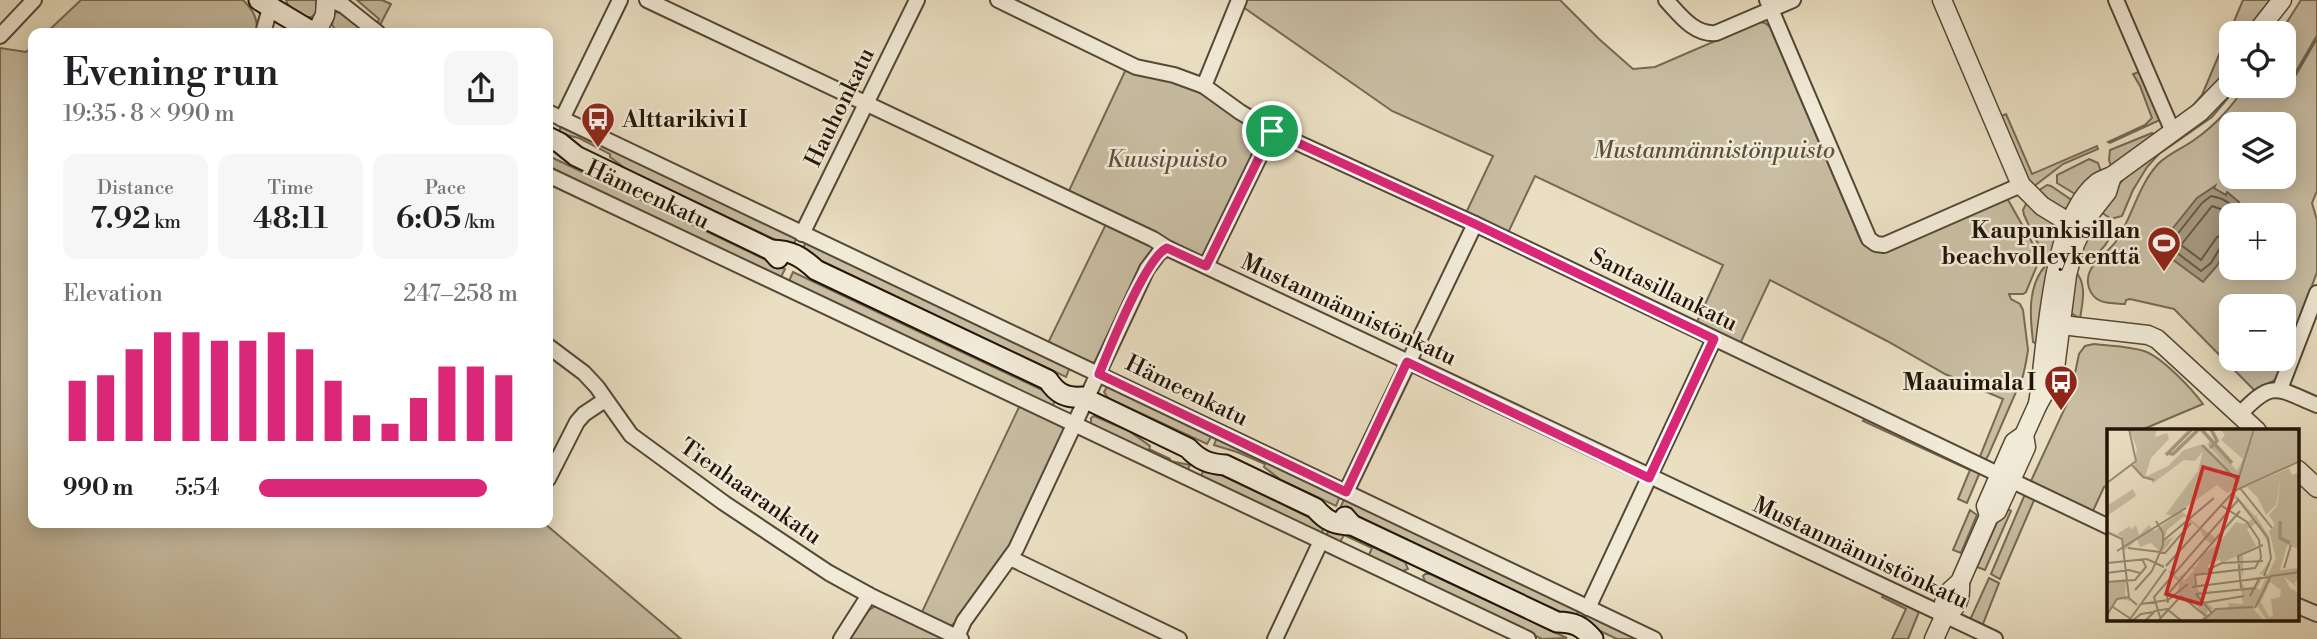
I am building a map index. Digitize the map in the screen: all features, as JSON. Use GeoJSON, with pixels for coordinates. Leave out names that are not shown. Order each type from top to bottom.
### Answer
{"type":"FeatureCollection","features":[{"type":"Feature","properties":{"kind":"main road"},"geometry":{"type":"LineString","coordinates":[[268,3],[307,28]]}},
{"type":"Feature","properties":{"kind":"main road","name":"Hämeenkatu"},"geometry":{"type":"LineString","coordinates":[[553,140],[576,156],[771,250],[782,261],[799,270],[816,270],[1048,380],[1055,390],[1069,398],[1084,399],[1188,448],[1196,457],[1210,464],[1225,465],[1315,508],[1324,518],[1338,525],[1352,525],[1557,622],[1566,633],[1580,639]]}},
{"type":"Feature","properties":{"kind":"main road","name":"Hämeenkatu"},"geometry":{"type":"LineString","coordinates":[[553,153],[576,156]]}},
{"type":"Feature","properties":{"kind":"main road","name":"Hämeenkatu"},"geometry":{"type":"LineString","coordinates":[[1557,622],[1570,622],[1584,628],[1593,639]]}},
{"type":"Feature","properties":{"kind":"street"},"geometry":{"type":"LineString","coordinates":[[0,36],[34,0]]}},
{"type":"Feature","properties":{"kind":"street"},"geometry":{"type":"LineString","coordinates":[[318,28],[325,15],[328,0],[344,6],[373,28]]}},
{"type":"Feature","properties":{"kind":"street"},"geometry":{"type":"LineString","coordinates":[[562,118],[620,0]]}},
{"type":"Feature","properties":{"kind":"street","name":"Mustanmännistönkatu"},"geometry":{"type":"LineString","coordinates":[[647,0],[1153,239],[1649,478],[1995,639]]}},
{"type":"Feature","properties":{"kind":"street","name":"Hauhonkatu"},"geometry":{"type":"LineString","coordinates":[[802,234],[917,0]]}},
{"type":"Feature","properties":{"kind":"street","name":"Santasillankatu"},"geometry":{"type":"LineString","coordinates":[[998,0],[1136,66],[1204,86],[1272,131],[1475,224],[2107,526]]}},
{"type":"Feature","properties":{"kind":"street"},"geometry":{"type":"LineString","coordinates":[[1666,0],[1698,31],[1709,34],[1716,33],[1769,5],[1793,0]]}},
{"type":"Feature","properties":{"kind":"street"},"geometry":{"type":"LineString","coordinates":[[1942,0],[2021,185],[2042,206],[2076,227]]}},
{"type":"Feature","properties":{"kind":"street"},"geometry":{"type":"LineString","coordinates":[[2116,0],[2173,132]]}},
{"type":"Feature","properties":{"kind":"street"},"geometry":{"type":"LineString","coordinates":[[2268,21],[2282,0]]}},
{"type":"Feature","properties":{"kind":"street"},"geometry":{"type":"LineString","coordinates":[[1204,86],[1239,1]]}},
{"type":"Feature","properties":{"kind":"street"},"geometry":{"type":"LineString","coordinates":[[264,28],[268,3]]}},
{"type":"Feature","properties":{"kind":"street"},"geometry":{"type":"LineString","coordinates":[[1769,5],[1868,239],[1884,245],[2021,185]]}},
{"type":"Feature","properties":{"kind":"street"},"geometry":{"type":"LineString","coordinates":[[1934,639],[1944,617],[1956,608],[1961,595],[1960,582],[1989,516],[1986,506],[2005,478],[2014,442],[2024,435],[2054,376],[2055,324],[2076,227],[2107,192],[2112,176],[2200,113],[2219,91]]}},
{"type":"Feature","properties":{"kind":"street","name":"Hämeenkatu"},"geometry":{"type":"LineString","coordinates":[[553,114],[1654,639]]}},
{"type":"Feature","properties":{"kind":"street"},"geometry":{"type":"LineString","coordinates":[[1206,266],[1272,131]]}},
{"type":"Feature","properties":{"kind":"street","name":"Hämeenkatu"},"geometry":{"type":"LineString","coordinates":[[553,177],[1528,639]]}},
{"type":"Feature","properties":{"kind":"street"},"geometry":{"type":"LineString","coordinates":[[1346,492],[1475,224]]}},
{"type":"Feature","properties":{"kind":"street"},"geometry":{"type":"LineString","coordinates":[[958,638],[964,621],[1010,558],[1147,269],[1158,253],[1167,248]]}},
{"type":"Feature","properties":{"kind":"street"},"geometry":{"type":"LineString","coordinates":[[2280,389],[2317,293]]}},
{"type":"Feature","properties":{"kind":"street"},"geometry":{"type":"LineString","coordinates":[[2055,324],[2148,335],[2157,339],[2255,429]]}},
{"type":"Feature","properties":{"kind":"street"},"geometry":{"type":"LineString","coordinates":[[1588,608],[1714,339]]}},
{"type":"Feature","properties":{"kind":"street","name":"Tienhaarankatu"},"geometry":{"type":"LineString","coordinates":[[553,350],[584,373],[621,424],[641,443],[724,503],[829,573],[958,638]]}},
{"type":"Feature","properties":{"kind":"street"},"geometry":{"type":"LineString","coordinates":[[2239,415],[2264,391],[2280,389],[2317,405]]}},
{"type":"Feature","properties":{"kind":"street"},"geometry":{"type":"LineString","coordinates":[[553,469],[583,414],[605,400]]}},
{"type":"Feature","properties":{"kind":"street"},"geometry":{"type":"LineString","coordinates":[[2300,472],[2317,488]]}},
{"type":"Feature","properties":{"kind":"street"},"geometry":{"type":"LineString","coordinates":[[1275,639],[1321,541]]}},
{"type":"Feature","properties":{"kind":"street"},"geometry":{"type":"LineString","coordinates":[[1010,558],[1179,639]]}},
{"type":"Feature","properties":{"kind":"street"},"geometry":{"type":"LineString","coordinates":[[1410,583],[1422,558]]}},
{"type":"Feature","properties":{"kind":"street"},"geometry":{"type":"LineString","coordinates":[[841,639],[869,595]]}},
{"type":"Feature","properties":{"kind":"street"},"geometry":{"type":"LineString","coordinates":[[2300,607],[2317,614]]}},
{"type":"Feature","properties":{"kind":"green space"},"geometry":{"type":"Polygon","coordinates":[[[81,0],[243,0],[250,7],[257,23],[257,28],[51,28],[81,0]]]}},
{"type":"Feature","properties":{"kind":"green space"},"geometry":{"type":"Polygon","coordinates":[[[286,0],[316,0],[316,12],[312,17],[300,14],[290,7],[286,0]]]}},
{"type":"Feature","properties":{"kind":"green space"},"geometry":{"type":"Polygon","coordinates":[[[357,0],[382,0],[391,4],[379,27],[379,19],[357,0]]]}},
{"type":"Feature","properties":{"kind":"green space","name":"Mustanmännistönpuisto"},"geometry":{"type":"Polygon","coordinates":[[[1233,0],[1560,0],[1633,69],[1655,67],[1759,22],[1765,23],[1770,27],[1861,241],[1874,249],[1886,250],[2007,198],[2038,253],[2038,263],[2026,292],[2009,294],[2023,310],[2028,350],[2023,376],[1988,456],[1985,460],[1979,459],[2003,399],[1945,374],[1770,280],[1739,346],[1696,324],[1723,265],[1535,176],[1507,235],[1465,215],[1493,156],[1392,111],[1233,0]]]}},
{"type":"Feature","properties":{"kind":"green space"},"geometry":{"type":"Polygon","coordinates":[[[2243,0],[2274,0],[2258,21],[2234,21],[2243,0]]]}},
{"type":"Feature","properties":{"kind":"green space"},"geometry":{"type":"Polygon","coordinates":[[[2301,0],[2317,0],[2317,191],[2312,203],[2317,220],[2317,272],[2296,329],[2296,294],[2219,294],[2219,355],[2174,309],[2130,299],[2126,300],[2125,304],[2104,302],[2092,294],[2088,280],[2092,267],[2117,240],[2145,182],[2158,164],[2194,140],[2219,118],[2219,189],[2296,189],[2296,112],[2225,112],[2237,98],[2296,98],[2296,21],[2288,21],[2301,0]]]}},
{"type":"Feature","properties":{"kind":"green space"},"geometry":{"type":"Polygon","coordinates":[[[335,12],[343,13],[362,28],[334,28],[332,25],[335,12]]]}},
{"type":"Feature","properties":{"kind":"green space"},"geometry":{"type":"Polygon","coordinates":[[[0,48],[28,50],[28,528],[550,528],[681,639],[0,639],[0,48]]]}},
{"type":"Feature","properties":{"kind":"green space"},"geometry":{"type":"Polygon","coordinates":[[[2219,55],[2219,82],[2190,109],[2202,95],[2219,55]]]}},
{"type":"Feature","properties":{"kind":"green space","name":"Kuusipuisto"},"geometry":{"type":"Polygon","coordinates":[[[1127,67],[1168,78],[1207,93],[1260,134],[1261,139],[1209,251],[1200,256],[1067,195],[1127,67]]]}},
{"type":"Feature","properties":{"kind":"green space"},"geometry":{"type":"Polygon","coordinates":[[[2139,72],[2162,119],[2110,143],[2108,142],[2145,125],[2152,118],[2133,74],[2139,72]]]}},
{"type":"Feature","properties":{"kind":"green space"},"geometry":{"type":"Polygon","coordinates":[[[2219,98],[2228,98],[2212,117],[2159,154],[2147,167],[2122,216],[2111,219],[2101,212],[2124,178],[2180,128],[2219,98]]]}},
{"type":"Feature","properties":{"kind":"green space"},"geometry":{"type":"Polygon","coordinates":[[[2006,114],[2032,174],[2097,146],[2098,149],[2063,164],[2033,187],[2025,177],[1999,117],[2006,114]]]}},
{"type":"Feature","properties":{"kind":"green space"},"geometry":{"type":"Polygon","coordinates":[[[561,127],[796,238],[793,248],[626,169],[610,157],[610,154],[579,138],[558,133],[561,127]]]}},
{"type":"Feature","properties":{"kind":"green space"},"geometry":{"type":"Polygon","coordinates":[[[2152,133],[2155,137],[2111,166],[2110,150],[2152,133]]]}},
{"type":"Feature","properties":{"kind":"green space"},"geometry":{"type":"Polygon","coordinates":[[[553,158],[785,269],[781,277],[553,170],[553,158]]]}},
{"type":"Feature","properties":{"kind":"green space"},"geometry":{"type":"Polygon","coordinates":[[[2089,159],[2098,163],[2101,172],[2080,197],[2057,183],[2057,175],[2089,159]]]}},
{"type":"Feature","properties":{"kind":"green space"},"geometry":{"type":"Polygon","coordinates":[[[2047,185],[2076,203],[2067,209],[2055,207],[2038,191],[2047,185]]]}},
{"type":"Feature","properties":{"kind":"green space"},"geometry":{"type":"Polygon","coordinates":[[[2027,202],[2058,228],[2054,259],[2044,252],[2024,215],[2027,202]]]}},
{"type":"Feature","properties":{"kind":"green space"},"geometry":{"type":"Polygon","coordinates":[[[2097,216],[2111,228],[2111,234],[2094,256],[2077,265],[2080,243],[2097,216]]]}},
{"type":"Feature","properties":{"kind":"green space","name":"Kuusipuisto"},"geometry":{"type":"Polygon","coordinates":[[[1107,222],[1149,242],[1153,249],[1097,362],[1090,363],[1048,343],[1107,222]]]}},
{"type":"Feature","properties":{"kind":"green space"},"geometry":{"type":"Polygon","coordinates":[[[806,242],[1070,367],[1066,377],[801,252],[806,242]]]}},
{"type":"Feature","properties":{"kind":"green space"},"geometry":{"type":"Polygon","coordinates":[[[2046,265],[2052,266],[2042,346],[2033,342],[2031,302],[2036,282],[2046,265]]]}},
{"type":"Feature","properties":{"kind":"green space"},"geometry":{"type":"Polygon","coordinates":[[[2075,271],[2083,288],[2080,319],[2070,312],[2075,271]]]}},
{"type":"Feature","properties":{"kind":"green space"},"geometry":{"type":"Polygon","coordinates":[[[793,272],[1057,397],[1052,407],[793,284],[789,281],[793,272]]]}},
{"type":"Feature","properties":{"kind":"green space"},"geometry":{"type":"Polygon","coordinates":[[[2094,344],[2132,348],[2151,354],[2176,374],[2203,404],[2144,429],[2107,429],[2107,486],[2092,513],[2030,483],[2070,397],[2079,354],[2085,346],[2094,344]]]}},
{"type":"Feature","properties":{"kind":"green space"},"geometry":{"type":"Polygon","coordinates":[[[2235,371],[2281,371],[2278,378],[2255,391],[2235,371]]]}},
{"type":"Feature","properties":{"kind":"green space"},"geometry":{"type":"Polygon","coordinates":[[[1107,387],[1212,435],[1207,444],[1108,398],[1104,392],[1107,387]]]}},
{"type":"Feature","properties":{"kind":"green space"},"geometry":{"type":"Polygon","coordinates":[[[1020,405],[1062,426],[1064,433],[1005,556],[960,618],[948,626],[921,614],[1020,405]]]}},
{"type":"Feature","properties":{"kind":"green space"},"geometry":{"type":"Polygon","coordinates":[[[1094,416],[1129,431],[1150,446],[1149,449],[1170,461],[1190,465],[1187,471],[1091,425],[1091,418],[1094,416]]]}},
{"type":"Feature","properties":{"kind":"green space"},"geometry":{"type":"Polygon","coordinates":[[[1866,418],[1980,472],[1967,503],[1958,499],[1970,470],[1863,421],[1866,418]]]}},
{"type":"Feature","properties":{"kind":"green space"},"geometry":{"type":"Polygon","coordinates":[[[1217,437],[1340,496],[1336,506],[1281,480],[1264,467],[1265,464],[1214,445],[1217,437]]]}},
{"type":"Feature","properties":{"kind":"green space"},"geometry":{"type":"Polygon","coordinates":[[[1205,467],[1325,525],[1321,534],[1200,478],[1205,467]]]}},
{"type":"Feature","properties":{"kind":"green space"},"geometry":{"type":"Polygon","coordinates":[[[2025,494],[2035,498],[2000,579],[1991,574],[2025,494]]]}},
{"type":"Feature","properties":{"kind":"green space"},"geometry":{"type":"Polygon","coordinates":[[[1345,498],[1579,609],[1575,620],[1340,508],[1345,498]]]}},
{"type":"Feature","properties":{"kind":"green space"},"geometry":{"type":"Polygon","coordinates":[[[2004,507],[2011,511],[1985,570],[1977,567],[2004,507]]]}},
{"type":"Feature","properties":{"kind":"green space"},"geometry":{"type":"Polygon","coordinates":[[[1970,510],[1977,515],[1961,553],[1953,550],[1970,510]]]}},
{"type":"Feature","properties":{"kind":"green space"},"geometry":{"type":"Polygon","coordinates":[[[1330,527],[1405,562],[1408,569],[1400,572],[1368,557],[1372,548],[1344,535],[1339,544],[1326,537],[1330,527]]]}},
{"type":"Feature","properties":{"kind":"green space"},"geometry":{"type":"Polygon","coordinates":[[[1425,574],[1567,638],[1542,639],[1426,584],[1423,576],[1425,574]]]}},
{"type":"Feature","properties":{"kind":"green space"},"geometry":{"type":"Polygon","coordinates":[[[1989,578],[1999,583],[1981,629],[1969,622],[1989,578]]]}},
{"type":"Feature","properties":{"kind":"green space"},"geometry":{"type":"Polygon","coordinates":[[[1884,594],[1919,612],[1908,639],[1892,639],[1906,609],[1882,597],[1884,594]]]}},
{"type":"Feature","properties":{"kind":"green space"},"geometry":{"type":"Polygon","coordinates":[[[876,606],[941,635],[944,639],[848,639],[869,610],[876,606]]]}},
{"type":"Feature","properties":{"kind":"green space"},"geometry":{"type":"Polygon","coordinates":[[[1587,613],[1643,639],[1617,639],[1583,623],[1587,613]]]}},
{"type":"Feature","properties":{"kind":"water"},"geometry":{"type":"Polygon","coordinates":[[[2215,186],[2214,188],[2226,195],[2227,192],[2239,203],[2219,203],[2219,262],[2203,282],[2157,248],[2197,198],[2215,186]]]}},
{"type":"Feature","properties":{"kind":"waterway"},"geometry":{"type":"LineString","coordinates":[[2296,73],[2317,37]]}},
{"type":"Feature","properties":{"kind":"place","name":"Alttarikivi I"},"geometry":{"type":"Point","coordinates":[598,149]}},
{"type":"Feature","properties":{"kind":"place","name":"Kaupunkisillan beachvolleykenttä"},"geometry":{"type":"Point","coordinates":[2164,273]}},
{"type":"Feature","properties":{"kind":"place","name":"Maauimala I"},"geometry":{"type":"Point","coordinates":[2061,412]}},
{"type":"Feature","properties":{"kind":"route"},"geometry":{"type":"LineString","coordinates":[[1272,131],[1475,224],[1714,339],[1649,478],[1407,362],[1346,492],[1099,374],[1147,269],[1158,253],[1167,248],[1206,266],[1272,131]]}}]}
